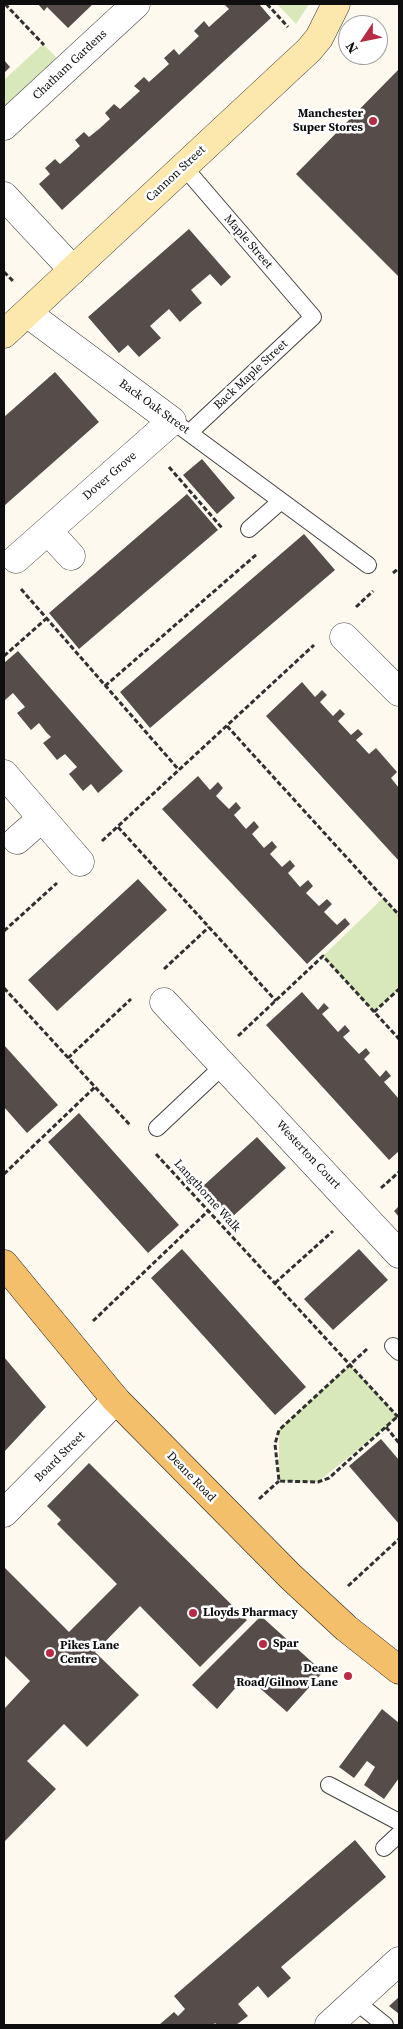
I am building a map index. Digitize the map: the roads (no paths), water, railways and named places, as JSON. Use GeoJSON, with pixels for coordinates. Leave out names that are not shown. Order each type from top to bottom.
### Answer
{"type":"FeatureCollection","features":[{"type":"Feature","properties":{"kind":"main road","name":"Deane Road"},"geometry":{"type":"LineString","coordinates":[[4,1264],[116,1400],[254,1541],[346,1628],[399,1670]]}},
{"type":"Feature","properties":{"kind":"street","name":"Chatham Gardens"},"geometry":{"type":"LineString","coordinates":[[4,126],[136,4]]}},
{"type":"Feature","properties":{"kind":"street","name":"Cannon Street"},"geometry":{"type":"LineString","coordinates":[[4,334],[309,50],[319,38],[336,4]]}},
{"type":"Feature","properties":{"kind":"street"},"geometry":{"type":"LineString","coordinates":[[4,196],[73,270]]}},
{"type":"Feature","properties":{"kind":"street","name":"Back Oak Street"},"geometry":{"type":"LineString","coordinates":[[27,313],[181,427]]}},
{"type":"Feature","properties":{"kind":"street","name":"Dover Grove"},"geometry":{"type":"LineString","coordinates":[[16,571],[48,531],[148,443],[181,427]]}},
{"type":"Feature","properties":{"kind":"street"},"geometry":{"type":"LineString","coordinates":[[48,531],[71,556]]}},
{"type":"Feature","properties":{"kind":"street"},"geometry":{"type":"LineString","coordinates":[[332,638],[399,692]]}},
{"type":"Feature","properties":{"kind":"street"},"geometry":{"type":"LineString","coordinates":[[4,774],[80,862]]}},
{"type":"Feature","properties":{"kind":"street"},"geometry":{"type":"LineString","coordinates":[[18,840],[42,818]]}},
{"type":"Feature","properties":{"kind":"street","name":"Westerton Court"},"geometry":{"type":"LineString","coordinates":[[164,1002],[399,1254]]}},
{"type":"Feature","properties":{"kind":"street","name":"Board Street"},"geometry":{"type":"LineString","coordinates":[[4,1513],[116,1400]]}},
{"type":"Feature","properties":{"kind":"street"},"geometry":{"type":"LineString","coordinates":[[329,2025],[399,1960]]}},
{"type":"Feature","properties":{"kind":"lane","name":"Maple Street"},"geometry":{"type":"LineString","coordinates":[[184,167],[313,317]]}},
{"type":"Feature","properties":{"kind":"lane","name":"Back Maple Street"},"geometry":{"type":"LineString","coordinates":[[181,427],[313,317]]}},
{"type":"Feature","properties":{"kind":"lane","name":"Back Oak Street"},"geometry":{"type":"LineString","coordinates":[[181,427],[368,565]]}},
{"type":"Feature","properties":{"kind":"lane"},"geometry":{"type":"LineString","coordinates":[[249,529],[281,501]]}},
{"type":"Feature","properties":{"kind":"lane"},"geometry":{"type":"LineString","coordinates":[[157,1128],[220,1061]]}},
{"type":"Feature","properties":{"kind":"lane"},"geometry":{"type":"LineString","coordinates":[[329,1785],[399,1822]]}},
{"type":"Feature","properties":{"kind":"lane"},"geometry":{"type":"LineString","coordinates":[[384,1848],[399,1834]]}},
{"type":"Feature","properties":{"kind":"lane"},"geometry":{"type":"LineString","coordinates":[[355,2001],[385,2025]]}},
{"type":"Feature","properties":{"kind":"place","name":"Manchester Super Stores"},"geometry":{"type":"Point","coordinates":[373,121]}},
{"type":"Feature","properties":{"kind":"place","name":"Lloyds Pharmacy"},"geometry":{"type":"Point","coordinates":[193,1613]}},
{"type":"Feature","properties":{"kind":"place","name":"Spar"},"geometry":{"type":"Point","coordinates":[263,1644]}},
{"type":"Feature","properties":{"kind":"place","name":"Pikes Lane Centre"},"geometry":{"type":"Point","coordinates":[50,1653]}},
{"type":"Feature","properties":{"kind":"place","name":"Deane Road/Gilnow Lane"},"geometry":{"type":"Point","coordinates":[348,1676]}}]}
